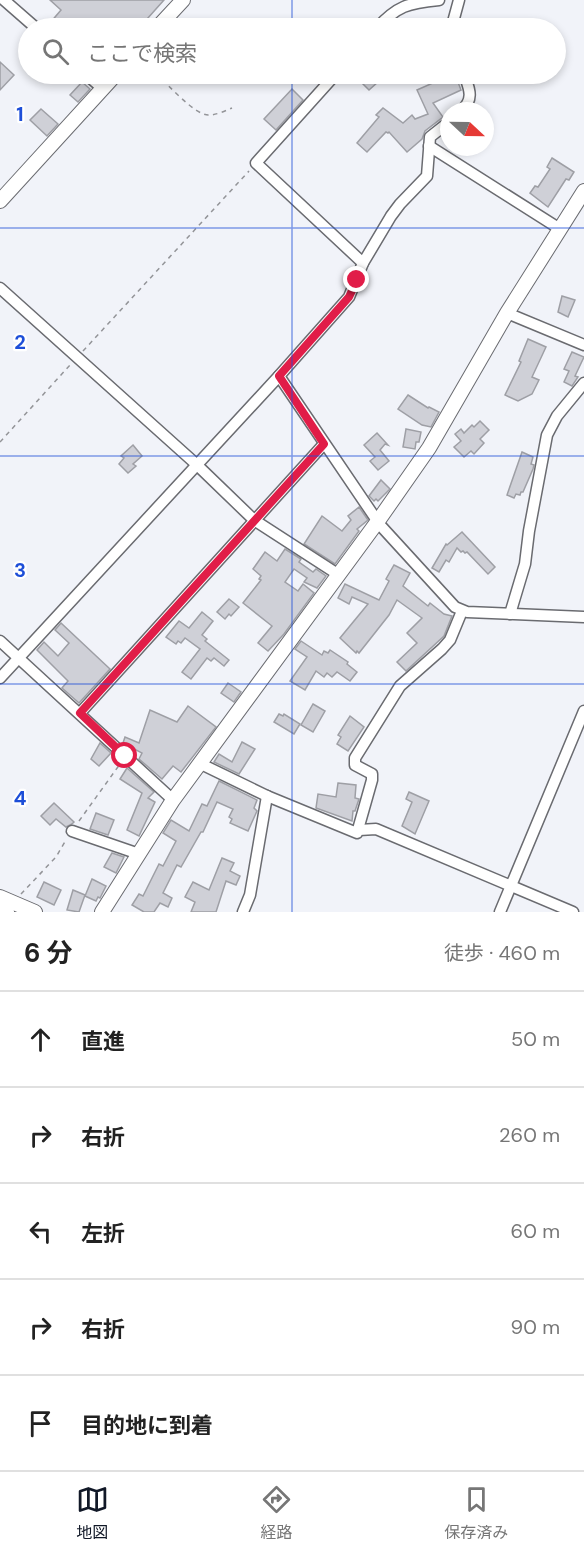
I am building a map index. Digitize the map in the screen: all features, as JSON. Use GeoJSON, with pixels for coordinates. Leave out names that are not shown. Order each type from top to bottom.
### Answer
{"type":"FeatureCollection","features":[{"type":"Feature","properties":{"kind":"street"},"geometry":{"type":"LineString","coordinates":[[4,0],[25,18]]}},
{"type":"Feature","properties":{"kind":"street"},"geometry":{"type":"LineString","coordinates":[[166,18],[183,0]]}},
{"type":"Feature","properties":{"kind":"street"},"geometry":{"type":"LineString","coordinates":[[386,18],[399,8],[439,0]]}},
{"type":"Feature","properties":{"kind":"street"},"geometry":{"type":"LineString","coordinates":[[454,18],[459,0]]}},
{"type":"Feature","properties":{"kind":"street"},"geometry":{"type":"LineString","coordinates":[[97,84],[102,88]]}},
{"type":"Feature","properties":{"kind":"street"},"geometry":{"type":"LineString","coordinates":[[0,201],[106,84]]}},
{"type":"Feature","properties":{"kind":"street"},"geometry":{"type":"LineString","coordinates":[[327,84],[256,163],[363,263]]}},
{"type":"Feature","properties":{"kind":"street"},"geometry":{"type":"LineString","coordinates":[[467,84],[471,95],[468,102]]}},
{"type":"Feature","properties":{"kind":"street"},"geometry":{"type":"LineString","coordinates":[[0,678],[349,297],[363,263],[400,204],[427,176],[430,137],[440,129]]}},
{"type":"Feature","properties":{"kind":"street"},"geometry":{"type":"LineString","coordinates":[[429,146],[560,229]]}},
{"type":"Feature","properties":{"kind":"street"},"geometry":{"type":"LineString","coordinates":[[102,912],[173,800],[339,575],[429,448],[507,313],[584,191]]}},
{"type":"Feature","properties":{"kind":"street"},"geometry":{"type":"LineString","coordinates":[[0,288],[196,464],[254,520],[339,575]]}},
{"type":"Feature","properties":{"kind":"street"},"geometry":{"type":"LineString","coordinates":[[507,313],[584,345]]}},
{"type":"Feature","properties":{"kind":"street"},"geometry":{"type":"LineString","coordinates":[[279,376],[378,521],[443,596],[462,611],[584,617]]}},
{"type":"Feature","properties":{"kind":"street"},"geometry":{"type":"LineString","coordinates":[[510,614],[525,564],[547,435],[557,416],[584,383]]}},
{"type":"Feature","properties":{"kind":"street"},"geometry":{"type":"LineString","coordinates":[[80,713],[324,444]]}},
{"type":"Feature","properties":{"kind":"street"},"geometry":{"type":"LineString","coordinates":[[359,830],[372,774],[355,765],[355,758],[400,686],[444,648],[450,640],[462,611]]}},
{"type":"Feature","properties":{"kind":"street"},"geometry":{"type":"LineString","coordinates":[[0,640],[173,800]]}},
{"type":"Feature","properties":{"kind":"street"},"geometry":{"type":"LineString","coordinates":[[500,912],[584,711]]}},
{"type":"Feature","properties":{"kind":"street"},"geometry":{"type":"LineString","coordinates":[[201,764],[267,796],[357,833],[359,830],[376,830],[573,912]]}},
{"type":"Feature","properties":{"kind":"street"},"geometry":{"type":"LineString","coordinates":[[243,912],[250,895],[267,796]]}},
{"type":"Feature","properties":{"kind":"street"},"geometry":{"type":"LineString","coordinates":[[72,831],[139,854]]}},
{"type":"Feature","properties":{"kind":"street"},"geometry":{"type":"LineString","coordinates":[[0,897],[35,912]]}},
{"type":"Feature","properties":{"kind":"street"},"geometry":{"type":"LineString","coordinates":[[0,909],[7,912]]}},
{"type":"Feature","properties":{"kind":"path"},"geometry":{"type":"LineString","coordinates":[[167,84],[195,110],[204,115],[232,108]]}},
{"type":"Feature","properties":{"kind":"path"},"geometry":{"type":"LineString","coordinates":[[0,442],[256,163]]}},
{"type":"Feature","properties":{"kind":"building"},"geometry":{"type":"Polygon","coordinates":[[[50,0],[164,0],[148,18],[54,18],[61,10],[50,0]]]}},
{"type":"Feature","properties":{"kind":"building"},"geometry":{"type":"Polygon","coordinates":[[[0,62],[14,75],[0,90],[0,62]]]}},
{"type":"Feature","properties":{"kind":"building"},"geometry":{"type":"Polygon","coordinates":[[[80,84],[84,84],[90,89],[78,102],[70,95],[80,84]]]}},
{"type":"Feature","properties":{"kind":"building"},"geometry":{"type":"Polygon","coordinates":[[[363,84],[376,84],[369,90],[363,84]]]}},
{"type":"Feature","properties":{"kind":"building"},"geometry":{"type":"Polygon","coordinates":[[[431,84],[459,84],[461,90],[433,103],[440,113],[440,119],[425,131],[422,139],[407,152],[389,132],[386,132],[367,152],[357,143],[379,117],[376,115],[383,108],[403,123],[412,115],[415,119],[428,114],[417,90],[431,84]]]}},
{"type":"Feature","properties":{"kind":"building"},"geometry":{"type":"Polygon","coordinates":[[[292,89],[303,100],[276,130],[264,119],[292,89]]]}},
{"type":"Feature","properties":{"kind":"building"},"geometry":{"type":"Polygon","coordinates":[[[41,109],[58,124],[47,136],[30,120],[41,109]]]}},
{"type":"Feature","properties":{"kind":"building"},"geometry":{"type":"Polygon","coordinates":[[[552,158],[574,172],[569,180],[566,179],[548,207],[530,193],[535,186],[538,187],[550,169],[547,167],[552,158]]]}},
{"type":"Feature","properties":{"kind":"building"},"geometry":{"type":"Polygon","coordinates":[[[562,296],[575,300],[568,317],[558,312],[562,296]]]}},
{"type":"Feature","properties":{"kind":"building"},"geometry":{"type":"Polygon","coordinates":[[[528,339],[546,347],[532,377],[539,380],[532,394],[518,401],[505,395],[521,362],[519,361],[528,339]]]}},
{"type":"Feature","properties":{"kind":"building"},"geometry":{"type":"Polygon","coordinates":[[[572,352],[584,357],[575,376],[578,377],[572,386],[564,382],[569,371],[564,369],[572,352]]]}},
{"type":"Feature","properties":{"kind":"building"},"geometry":{"type":"Polygon","coordinates":[[[408,395],[439,412],[431,427],[422,425],[398,409],[408,395]]]}},
{"type":"Feature","properties":{"kind":"building"},"geometry":{"type":"Polygon","coordinates":[[[480,421],[489,430],[480,439],[484,443],[474,454],[471,451],[464,457],[454,447],[461,441],[455,434],[461,429],[464,433],[480,421]]]}},
{"type":"Feature","properties":{"kind":"building"},"geometry":{"type":"Polygon","coordinates":[[[406,429],[421,432],[415,449],[403,447],[406,429]]]}},
{"type":"Feature","properties":{"kind":"building"},"geometry":{"type":"Polygon","coordinates":[[[377,433],[388,445],[385,444],[380,450],[389,461],[378,470],[370,461],[375,457],[364,445],[377,433]]]}},
{"type":"Feature","properties":{"kind":"building"},"geometry":{"type":"Polygon","coordinates":[[[133,445],[142,456],[133,464],[136,466],[128,473],[119,464],[124,458],[121,456],[133,445]]]}},
{"type":"Feature","properties":{"kind":"building"},"geometry":{"type":"Polygon","coordinates":[[[522,452],[533,457],[531,464],[534,465],[523,492],[520,495],[516,494],[514,498],[507,495],[522,452]]]}},
{"type":"Feature","properties":{"kind":"building"},"geometry":{"type":"Polygon","coordinates":[[[381,480],[390,489],[378,501],[376,499],[374,501],[369,496],[381,480]]]}},
{"type":"Feature","properties":{"kind":"building"},"geometry":{"type":"Polygon","coordinates":[[[359,507],[368,520],[357,529],[359,531],[335,564],[304,544],[322,516],[342,531],[351,520],[348,516],[359,507]]]}},
{"type":"Feature","properties":{"kind":"building"},"geometry":{"type":"Polygon","coordinates":[[[462,532],[495,567],[488,574],[467,552],[461,552],[457,548],[449,562],[446,560],[439,572],[432,568],[446,544],[462,532]]]}},
{"type":"Feature","properties":{"kind":"building"},"geometry":{"type":"Polygon","coordinates":[[[285,549],[301,559],[299,562],[313,572],[316,569],[326,576],[317,588],[304,582],[307,578],[294,569],[285,582],[298,591],[303,584],[314,593],[284,634],[268,651],[258,643],[272,626],[243,603],[261,580],[259,579],[261,576],[253,569],[265,552],[277,561],[285,549]]]}},
{"type":"Feature","properties":{"kind":"building"},"geometry":{"type":"Polygon","coordinates":[[[394,565],[410,573],[403,586],[428,606],[430,603],[444,614],[452,616],[444,636],[406,671],[397,662],[417,643],[407,633],[422,618],[397,600],[389,615],[359,653],[357,651],[356,653],[340,638],[368,604],[352,597],[349,604],[338,598],[345,584],[379,600],[389,581],[386,579],[394,565]]]}},
{"type":"Feature","properties":{"kind":"building"},"geometry":{"type":"Polygon","coordinates":[[[229,599],[239,607],[225,619],[217,612],[229,599]]]}},
{"type":"Feature","properties":{"kind":"building"},"geometry":{"type":"Polygon","coordinates":[[[202,612],[213,621],[202,635],[207,639],[205,641],[229,660],[224,666],[214,658],[211,661],[207,658],[191,679],[182,672],[200,649],[185,638],[181,643],[178,641],[176,644],[166,637],[179,621],[189,628],[202,612]]]}},
{"type":"Feature","properties":{"kind":"building"},"geometry":{"type":"Polygon","coordinates":[[[61,623],[110,669],[79,703],[62,688],[68,681],[37,650],[44,642],[58,656],[69,643],[55,630],[61,623]]]}},
{"type":"Feature","properties":{"kind":"building"},"geometry":{"type":"Polygon","coordinates":[[[301,641],[322,655],[324,651],[328,653],[330,650],[348,662],[347,664],[357,672],[350,681],[337,672],[332,677],[327,673],[324,677],[316,671],[305,690],[290,681],[307,657],[295,649],[301,641]]]}},
{"type":"Feature","properties":{"kind":"building"},"geometry":{"type":"Polygon","coordinates":[[[228,683],[241,692],[234,702],[221,693],[228,683]]]}},
{"type":"Feature","properties":{"kind":"building"},"geometry":{"type":"Polygon","coordinates":[[[313,704],[325,711],[313,732],[301,725],[313,704]]]}},
{"type":"Feature","properties":{"kind":"building"},"geometry":{"type":"Polygon","coordinates":[[[188,706],[216,727],[181,772],[173,766],[162,779],[139,759],[142,753],[123,743],[125,737],[139,743],[150,710],[177,722],[188,706]]]}},
{"type":"Feature","properties":{"kind":"building"},"geometry":{"type":"Polygon","coordinates":[[[279,714],[283,716],[284,714],[300,724],[294,734],[274,722],[279,714]]]}},
{"type":"Feature","properties":{"kind":"building"},"geometry":{"type":"Polygon","coordinates":[[[350,716],[364,727],[348,751],[337,744],[341,737],[338,735],[350,716]]]}},
{"type":"Feature","properties":{"kind":"building"},"geometry":{"type":"Polygon","coordinates":[[[242,742],[255,749],[239,774],[214,762],[219,754],[232,762],[242,742]]]}},
{"type":"Feature","properties":{"kind":"building"},"geometry":{"type":"Polygon","coordinates":[[[100,743],[111,753],[99,766],[91,759],[100,743]]]}},
{"type":"Feature","properties":{"kind":"building"},"geometry":{"type":"Polygon","coordinates":[[[127,768],[154,792],[148,798],[155,802],[139,836],[127,830],[142,793],[120,779],[127,768]]]}},
{"type":"Feature","properties":{"kind":"building"},"geometry":{"type":"Polygon","coordinates":[[[219,781],[257,800],[254,808],[257,811],[248,831],[230,823],[232,819],[229,817],[233,809],[217,802],[203,832],[181,867],[177,865],[163,893],[172,898],[168,907],[160,903],[154,912],[144,912],[132,905],[139,894],[143,896],[159,864],[163,866],[176,841],[163,833],[171,820],[189,831],[202,804],[207,806],[219,781]]]}},
{"type":"Feature","properties":{"kind":"building"},"geometry":{"type":"Polygon","coordinates":[[[338,783],[356,785],[355,798],[359,799],[353,811],[352,821],[316,808],[318,794],[336,797],[338,783]]]}},
{"type":"Feature","properties":{"kind":"building"},"geometry":{"type":"Polygon","coordinates":[[[409,792],[429,801],[415,834],[402,826],[412,802],[406,799],[409,792]]]}},
{"type":"Feature","properties":{"kind":"building"},"geometry":{"type":"Polygon","coordinates":[[[54,803],[74,822],[72,824],[66,827],[56,819],[50,825],[41,816],[54,803]]]}},
{"type":"Feature","properties":{"kind":"building"},"geometry":{"type":"Polygon","coordinates":[[[96,813],[114,820],[108,835],[90,829],[96,813]]]}},
{"type":"Feature","properties":{"kind":"building"},"geometry":{"type":"Polygon","coordinates":[[[112,853],[124,857],[116,873],[104,867],[112,853]]]}},
{"type":"Feature","properties":{"kind":"building"},"geometry":{"type":"Polygon","coordinates":[[[222,858],[234,863],[230,871],[240,876],[236,885],[226,881],[216,912],[191,912],[195,902],[185,897],[193,882],[209,890],[222,858]]]}},
{"type":"Feature","properties":{"kind":"building"},"geometry":{"type":"Polygon","coordinates":[[[92,879],[106,886],[96,901],[85,896],[92,879]]]}},
{"type":"Feature","properties":{"kind":"building"},"geometry":{"type":"Polygon","coordinates":[[[44,882],[61,890],[54,905],[37,897],[44,882]]]}},
{"type":"Feature","properties":{"kind":"building"},"geometry":{"type":"Polygon","coordinates":[[[73,890],[85,895],[79,912],[67,910],[73,890]]]}},
{"type":"Feature","properties":{"kind":"route"},"geometry":{"type":"LineString","coordinates":[[125,756],[80,713],[324,444],[279,376],[349,297],[357,280]]}}]}
